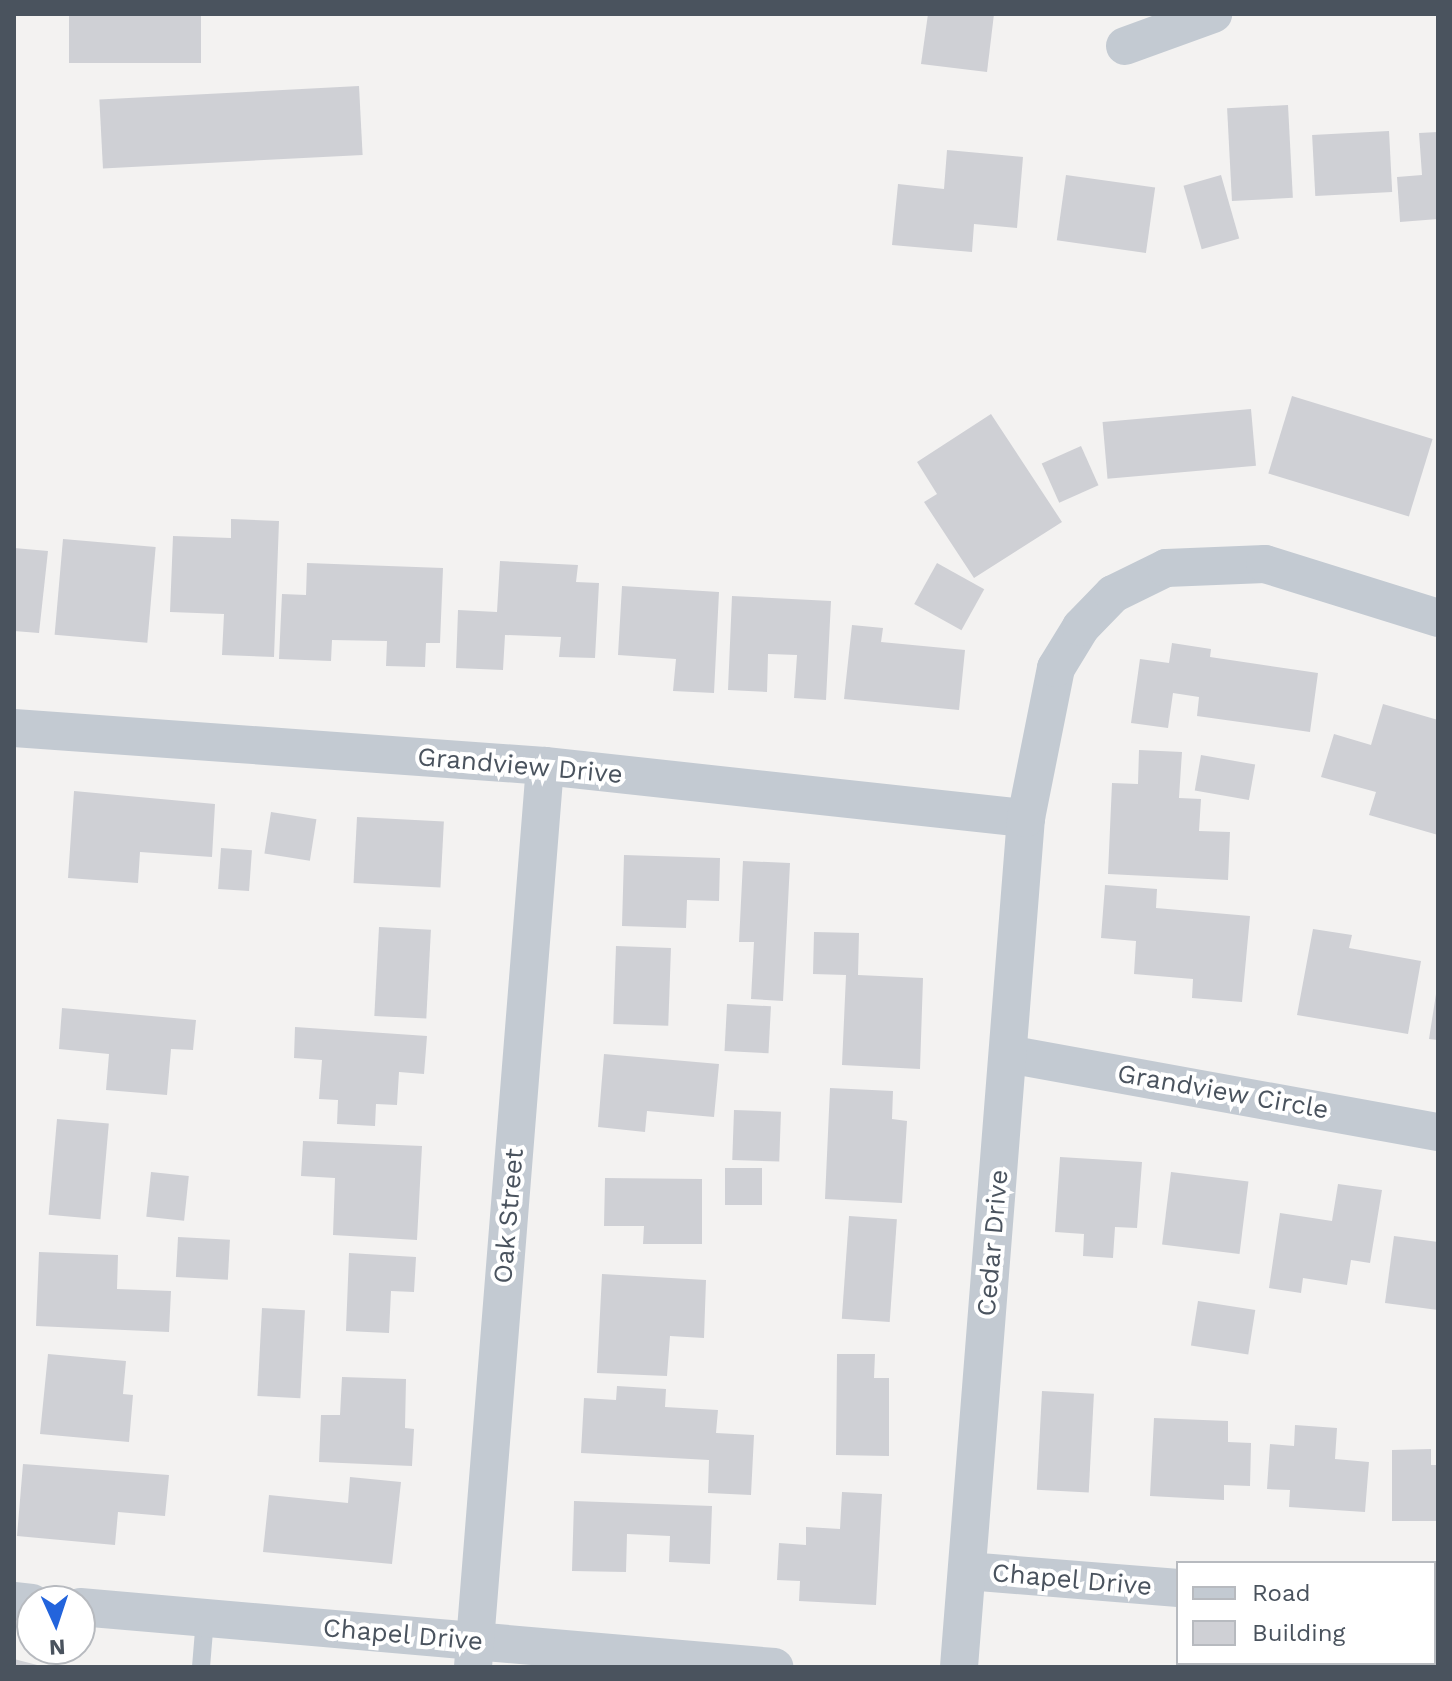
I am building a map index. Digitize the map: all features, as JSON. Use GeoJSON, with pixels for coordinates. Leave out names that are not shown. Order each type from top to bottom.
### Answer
{"type":"FeatureCollection","features":[{"type":"Feature","properties":{"kind":"street"},"geometry":{"type":"LineString","coordinates":[[1125,46],[1213,14]]}},
{"type":"Feature","properties":{"kind":"street","name":"Cedar Drive"},"geometry":{"type":"LineString","coordinates":[[959,1667],[1026,818],[1056,668],[1102,605],[1166,568],[1265,564],[1438,618]]}},
{"type":"Feature","properties":{"kind":"street","name":"Grandview Drive"},"geometry":{"type":"LineString","coordinates":[[14,728],[545,766],[1026,818]]}},
{"type":"Feature","properties":{"kind":"street","name":"Oak Street"},"geometry":{"type":"LineString","coordinates":[[475,1654],[545,766]]}},
{"type":"Feature","properties":{"kind":"street","name":"Grandview Circle"},"geometry":{"type":"LineString","coordinates":[[1008,1054],[1438,1132]]}},
{"type":"Feature","properties":{"kind":"street","name":"Chapel Drive"},"geometry":{"type":"LineString","coordinates":[[967,1571],[1176,1588]]}},
{"type":"Feature","properties":{"kind":"street","name":"Chapel Drive"},"geometry":{"type":"LineString","coordinates":[[96,1608],[205,1618],[475,1654],[774,1667]]}},
{"type":"Feature","properties":{"kind":"lane"},"geometry":{"type":"LineString","coordinates":[[201,1667],[205,1618]]}},
{"type":"Feature","properties":{"kind":"building"},"geometry":{"type":"Polygon","coordinates":[[[69,14],[201,14],[201,63],[69,63],[69,14]]]}},
{"type":"Feature","properties":{"kind":"building"},"geometry":{"type":"Polygon","coordinates":[[[928,14],[994,14],[987,72],[921,64],[928,14]]]}},
{"type":"Feature","properties":{"kind":"building"},"geometry":{"type":"Polygon","coordinates":[[[359,86],[363,155],[103,169],[99,100],[359,86]]]}},
{"type":"Feature","properties":{"kind":"building"},"geometry":{"type":"Polygon","coordinates":[[[1288,105],[1293,198],[1232,201],[1227,108],[1288,105]]]}},
{"type":"Feature","properties":{"kind":"building"},"geometry":{"type":"Polygon","coordinates":[[[1389,131],[1392,192],[1315,196],[1312,135],[1389,131]]]}},
{"type":"Feature","properties":{"kind":"building"},"geometry":{"type":"Polygon","coordinates":[[[1438,132],[1438,219],[1400,222],[1397,177],[1422,175],[1419,133],[1438,132]]]}},
{"type":"Feature","properties":{"kind":"building"},"geometry":{"type":"Polygon","coordinates":[[[947,150],[1023,157],[1017,228],[974,224],[972,252],[892,245],[898,184],[944,189],[947,150]]]}},
{"type":"Feature","properties":{"kind":"building"},"geometry":{"type":"Polygon","coordinates":[[[1066,175],[1155,188],[1146,253],[1057,240],[1066,175]]]}},
{"type":"Feature","properties":{"kind":"building"},"geometry":{"type":"Polygon","coordinates":[[[1221,175],[1239,238],[1202,249],[1184,186],[1221,175]]]}},
{"type":"Feature","properties":{"kind":"building"},"geometry":{"type":"Polygon","coordinates":[[[1292,396],[1433,439],[1409,516],[1268,473],[1292,396]]]}},
{"type":"Feature","properties":{"kind":"building"},"geometry":{"type":"Polygon","coordinates":[[[1251,409],[1256,466],[1108,479],[1103,422],[1251,409]]]}},
{"type":"Feature","properties":{"kind":"building"},"geometry":{"type":"Polygon","coordinates":[[[991,414],[1062,522],[974,578],[924,502],[937,494],[917,462],[991,414]]]}},
{"type":"Feature","properties":{"kind":"building"},"geometry":{"type":"Polygon","coordinates":[[[1081,446],[1098,485],[1059,503],[1042,463],[1081,446]]]}},
{"type":"Feature","properties":{"kind":"building"},"geometry":{"type":"Polygon","coordinates":[[[231,519],[279,521],[274,657],[222,655],[224,614],[170,612],[173,536],[231,538],[231,519]]]}},
{"type":"Feature","properties":{"kind":"building"},"geometry":{"type":"Polygon","coordinates":[[[63,539],[156,547],[147,643],[55,635],[63,539]]]}},
{"type":"Feature","properties":{"kind":"building"},"geometry":{"type":"Polygon","coordinates":[[[14,548],[48,551],[39,633],[14,631],[14,548]]]}},
{"type":"Feature","properties":{"kind":"building"},"geometry":{"type":"Polygon","coordinates":[[[500,561],[578,565],[576,582],[599,583],[595,658],[559,657],[561,637],[505,635],[503,670],[456,668],[458,610],[497,612],[500,561]]]}},
{"type":"Feature","properties":{"kind":"building"},"geometry":{"type":"Polygon","coordinates":[[[307,563],[443,568],[440,643],[426,643],[425,667],[386,666],[387,641],[332,640],[331,661],[279,659],[282,594],[306,595],[307,563]]]}},
{"type":"Feature","properties":{"kind":"building"},"geometry":{"type":"Polygon","coordinates":[[[937,563],[984,589],[961,630],[914,604],[937,563]]]}},
{"type":"Feature","properties":{"kind":"building"},"geometry":{"type":"Polygon","coordinates":[[[622,586],[719,592],[714,693],[673,691],[676,659],[618,655],[622,586]]]}},
{"type":"Feature","properties":{"kind":"building"},"geometry":{"type":"Polygon","coordinates":[[[732,596],[831,601],[826,700],[794,698],[797,655],[768,654],[767,692],[728,690],[732,596]]]}},
{"type":"Feature","properties":{"kind":"building"},"geometry":{"type":"Polygon","coordinates":[[[852,625],[883,628],[881,642],[965,650],[959,710],[844,699],[852,625]]]}},
{"type":"Feature","properties":{"kind":"building"},"geometry":{"type":"Polygon","coordinates":[[[1172,643],[1211,649],[1210,657],[1318,673],[1310,732],[1197,716],[1199,697],[1173,693],[1168,728],[1131,723],[1140,659],[1169,663],[1172,643]]]}},
{"type":"Feature","properties":{"kind":"building"},"geometry":{"type":"Polygon","coordinates":[[[1383,704],[1438,720],[1438,835],[1369,815],[1376,792],[1321,777],[1334,734],[1371,745],[1383,704]]]}},
{"type":"Feature","properties":{"kind":"building"},"geometry":{"type":"Polygon","coordinates":[[[1139,750],[1182,752],[1179,798],[1201,799],[1199,831],[1230,832],[1228,880],[1108,874],[1112,783],[1138,784],[1139,750]]]}},
{"type":"Feature","properties":{"kind":"building"},"geometry":{"type":"Polygon","coordinates":[[[1201,755],[1255,765],[1249,800],[1195,790],[1201,755]]]}},
{"type":"Feature","properties":{"kind":"building"},"geometry":{"type":"Polygon","coordinates":[[[74,791],[215,804],[212,857],[140,852],[138,883],[68,878],[74,791]]]}},
{"type":"Feature","properties":{"kind":"building"},"geometry":{"type":"Polygon","coordinates":[[[271,812],[316,819],[310,861],[264,853],[271,812]]]}},
{"type":"Feature","properties":{"kind":"building"},"geometry":{"type":"Polygon","coordinates":[[[357,817],[444,822],[440,887],[354,883],[357,817]]]}},
{"type":"Feature","properties":{"kind":"building"},"geometry":{"type":"Polygon","coordinates":[[[221,848],[252,850],[249,891],[218,889],[221,848]]]}},
{"type":"Feature","properties":{"kind":"building"},"geometry":{"type":"Polygon","coordinates":[[[624,855],[720,858],[719,901],[687,900],[686,928],[622,926],[624,855]]]}},
{"type":"Feature","properties":{"kind":"building"},"geometry":{"type":"Polygon","coordinates":[[[743,861],[790,863],[783,1001],[751,999],[754,942],[739,942],[743,861]]]}},
{"type":"Feature","properties":{"kind":"building"},"geometry":{"type":"Polygon","coordinates":[[[1105,885],[1157,889],[1156,908],[1250,916],[1242,1002],[1192,998],[1193,979],[1134,974],[1136,941],[1101,938],[1105,885]]]}},
{"type":"Feature","properties":{"kind":"building"},"geometry":{"type":"Polygon","coordinates":[[[379,927],[431,930],[426,1019],[374,1016],[379,927]]]}},
{"type":"Feature","properties":{"kind":"building"},"geometry":{"type":"Polygon","coordinates":[[[1313,929],[1352,935],[1349,948],[1421,961],[1408,1034],[1297,1015],[1313,929]]]}},
{"type":"Feature","properties":{"kind":"building"},"geometry":{"type":"Polygon","coordinates":[[[814,932],[859,933],[858,975],[923,978],[920,1069],[842,1065],[846,975],[813,974],[814,932]]]}},
{"type":"Feature","properties":{"kind":"building"},"geometry":{"type":"Polygon","coordinates":[[[616,946],[671,948],[668,1026],[613,1024],[616,946]]]}},
{"type":"Feature","properties":{"kind":"building"},"geometry":{"type":"Polygon","coordinates":[[[1438,994],[1438,1040],[1429,1039],[1438,994]]]}},
{"type":"Feature","properties":{"kind":"building"},"geometry":{"type":"Polygon","coordinates":[[[727,1004],[771,1006],[768,1053],[725,1051],[727,1004]]]}},
{"type":"Feature","properties":{"kind":"building"},"geometry":{"type":"Polygon","coordinates":[[[62,1008],[196,1020],[193,1050],[171,1049],[167,1095],[106,1090],[109,1054],[59,1049],[62,1008]]]}},
{"type":"Feature","properties":{"kind":"building"},"geometry":{"type":"Polygon","coordinates":[[[295,1027],[427,1036],[424,1074],[399,1072],[397,1105],[376,1104],[375,1126],[337,1124],[338,1100],[319,1099],[322,1060],[294,1058],[295,1027]]]}},
{"type":"Feature","properties":{"kind":"building"},"geometry":{"type":"Polygon","coordinates":[[[604,1054],[719,1064],[714,1117],[647,1111],[645,1132],[598,1127],[604,1054]]]}},
{"type":"Feature","properties":{"kind":"building"},"geometry":{"type":"Polygon","coordinates":[[[830,1088],[893,1091],[892,1119],[907,1121],[902,1203],[825,1199],[830,1088]]]}},
{"type":"Feature","properties":{"kind":"building"},"geometry":{"type":"Polygon","coordinates":[[[734,1110],[781,1112],[779,1162],[732,1160],[734,1110]]]}},
{"type":"Feature","properties":{"kind":"building"},"geometry":{"type":"Polygon","coordinates":[[[57,1119],[109,1124],[100,1219],[49,1215],[57,1119]]]}},
{"type":"Feature","properties":{"kind":"building"},"geometry":{"type":"Polygon","coordinates":[[[303,1141],[422,1146],[417,1240],[333,1235],[335,1178],[301,1176],[303,1141]]]}},
{"type":"Feature","properties":{"kind":"building"},"geometry":{"type":"Polygon","coordinates":[[[1060,1157],[1142,1162],[1137,1228],[1115,1227],[1113,1258],[1083,1256],[1084,1234],[1055,1232],[1060,1157]]]}},
{"type":"Feature","properties":{"kind":"building"},"geometry":{"type":"Polygon","coordinates":[[[725,1168],[762,1168],[762,1205],[725,1205],[725,1168]]]}},
{"type":"Feature","properties":{"kind":"building"},"geometry":{"type":"Polygon","coordinates":[[[151,1172],[189,1176],[184,1221],[146,1217],[151,1172]]]}},
{"type":"Feature","properties":{"kind":"building"},"geometry":{"type":"Polygon","coordinates":[[[1171,1172],[1248,1182],[1240,1254],[1162,1244],[1171,1172]]]}},
{"type":"Feature","properties":{"kind":"building"},"geometry":{"type":"Polygon","coordinates":[[[605,1178],[702,1179],[702,1244],[643,1244],[644,1226],[604,1226],[605,1178]]]}},
{"type":"Feature","properties":{"kind":"building"},"geometry":{"type":"Polygon","coordinates":[[[1338,1184],[1382,1190],[1370,1263],[1351,1260],[1347,1285],[1303,1278],[1301,1293],[1269,1288],[1280,1213],[1332,1221],[1338,1184]]]}},
{"type":"Feature","properties":{"kind":"building"},"geometry":{"type":"Polygon","coordinates":[[[849,1216],[897,1219],[890,1322],[842,1319],[849,1216]]]}},
{"type":"Feature","properties":{"kind":"building"},"geometry":{"type":"Polygon","coordinates":[[[1394,1236],[1438,1242],[1438,1310],[1385,1303],[1394,1236]]]}},
{"type":"Feature","properties":{"kind":"building"},"geometry":{"type":"Polygon","coordinates":[[[178,1237],[230,1240],[228,1280],[176,1277],[178,1237]]]}},
{"type":"Feature","properties":{"kind":"building"},"geometry":{"type":"Polygon","coordinates":[[[39,1252],[118,1255],[117,1289],[171,1291],[169,1332],[36,1326],[39,1252]]]}},
{"type":"Feature","properties":{"kind":"building"},"geometry":{"type":"Polygon","coordinates":[[[349,1253],[416,1257],[414,1292],[391,1291],[389,1333],[346,1331],[349,1253]]]}},
{"type":"Feature","properties":{"kind":"building"},"geometry":{"type":"Polygon","coordinates":[[[602,1274],[706,1280],[704,1338],[670,1336],[667,1376],[597,1373],[602,1274]]]}},
{"type":"Feature","properties":{"kind":"building"},"geometry":{"type":"Polygon","coordinates":[[[1198,1301],[1255,1310],[1248,1355],[1191,1345],[1198,1301]]]}},
{"type":"Feature","properties":{"kind":"building"},"geometry":{"type":"Polygon","coordinates":[[[262,1308],[305,1310],[300,1398],[257,1396],[262,1308]]]}},
{"type":"Feature","properties":{"kind":"building"},"geometry":{"type":"Polygon","coordinates":[[[48,1354],[126,1361],[123,1394],[133,1395],[129,1442],[40,1434],[48,1354]]]}},
{"type":"Feature","properties":{"kind":"building"},"geometry":{"type":"Polygon","coordinates":[[[837,1354],[875,1354],[874,1378],[889,1378],[889,1456],[836,1455],[837,1354]]]}},
{"type":"Feature","properties":{"kind":"building"},"geometry":{"type":"Polygon","coordinates":[[[342,1377],[406,1379],[405,1428],[414,1429],[412,1466],[319,1462],[321,1415],[340,1415],[342,1377]]]}},
{"type":"Feature","properties":{"kind":"building"},"geometry":{"type":"Polygon","coordinates":[[[617,1386],[666,1389],[665,1407],[718,1410],[716,1433],[754,1435],[751,1495],[708,1493],[709,1460],[581,1453],[584,1398],[616,1400],[617,1386]]]}},
{"type":"Feature","properties":{"kind":"building"},"geometry":{"type":"Polygon","coordinates":[[[1042,1391],[1094,1394],[1089,1493],[1037,1490],[1042,1391]]]}},
{"type":"Feature","properties":{"kind":"building"},"geometry":{"type":"Polygon","coordinates":[[[1154,1418],[1228,1421],[1228,1442],[1251,1443],[1250,1486],[1224,1485],[1224,1500],[1150,1496],[1154,1418]]]}},
{"type":"Feature","properties":{"kind":"building"},"geometry":{"type":"Polygon","coordinates":[[[1295,1425],[1337,1428],[1335,1459],[1369,1462],[1365,1512],[1289,1507],[1290,1490],[1267,1489],[1270,1444],[1294,1446],[1295,1425]]]}},
{"type":"Feature","properties":{"kind":"building"},"geometry":{"type":"Polygon","coordinates":[[[1431,1449],[1431,1465],[1438,1465],[1438,1521],[1392,1521],[1392,1450],[1431,1449]]]}},
{"type":"Feature","properties":{"kind":"building"},"geometry":{"type":"Polygon","coordinates":[[[23,1464],[169,1475],[165,1516],[118,1512],[115,1545],[17,1536],[23,1464]]]}},
{"type":"Feature","properties":{"kind":"building"},"geometry":{"type":"Polygon","coordinates":[[[350,1477],[401,1482],[392,1564],[263,1552],[269,1495],[348,1503],[350,1477]]]}},
{"type":"Feature","properties":{"kind":"building"},"geometry":{"type":"Polygon","coordinates":[[[842,1492],[882,1494],[876,1605],[799,1601],[800,1581],[777,1580],[779,1543],[806,1545],[806,1527],[840,1529],[842,1492]]]}},
{"type":"Feature","properties":{"kind":"building"},"geometry":{"type":"Polygon","coordinates":[[[574,1501],[712,1506],[710,1564],[669,1562],[670,1536],[627,1534],[626,1572],[572,1571],[574,1501]]]}},
{"type":"Feature","properties":{"kind":"building"},"geometry":{"type":"Polygon","coordinates":[[[14,1659],[16,1665],[41,1666],[41,1667],[14,1667],[14,1659]]]}}]}
